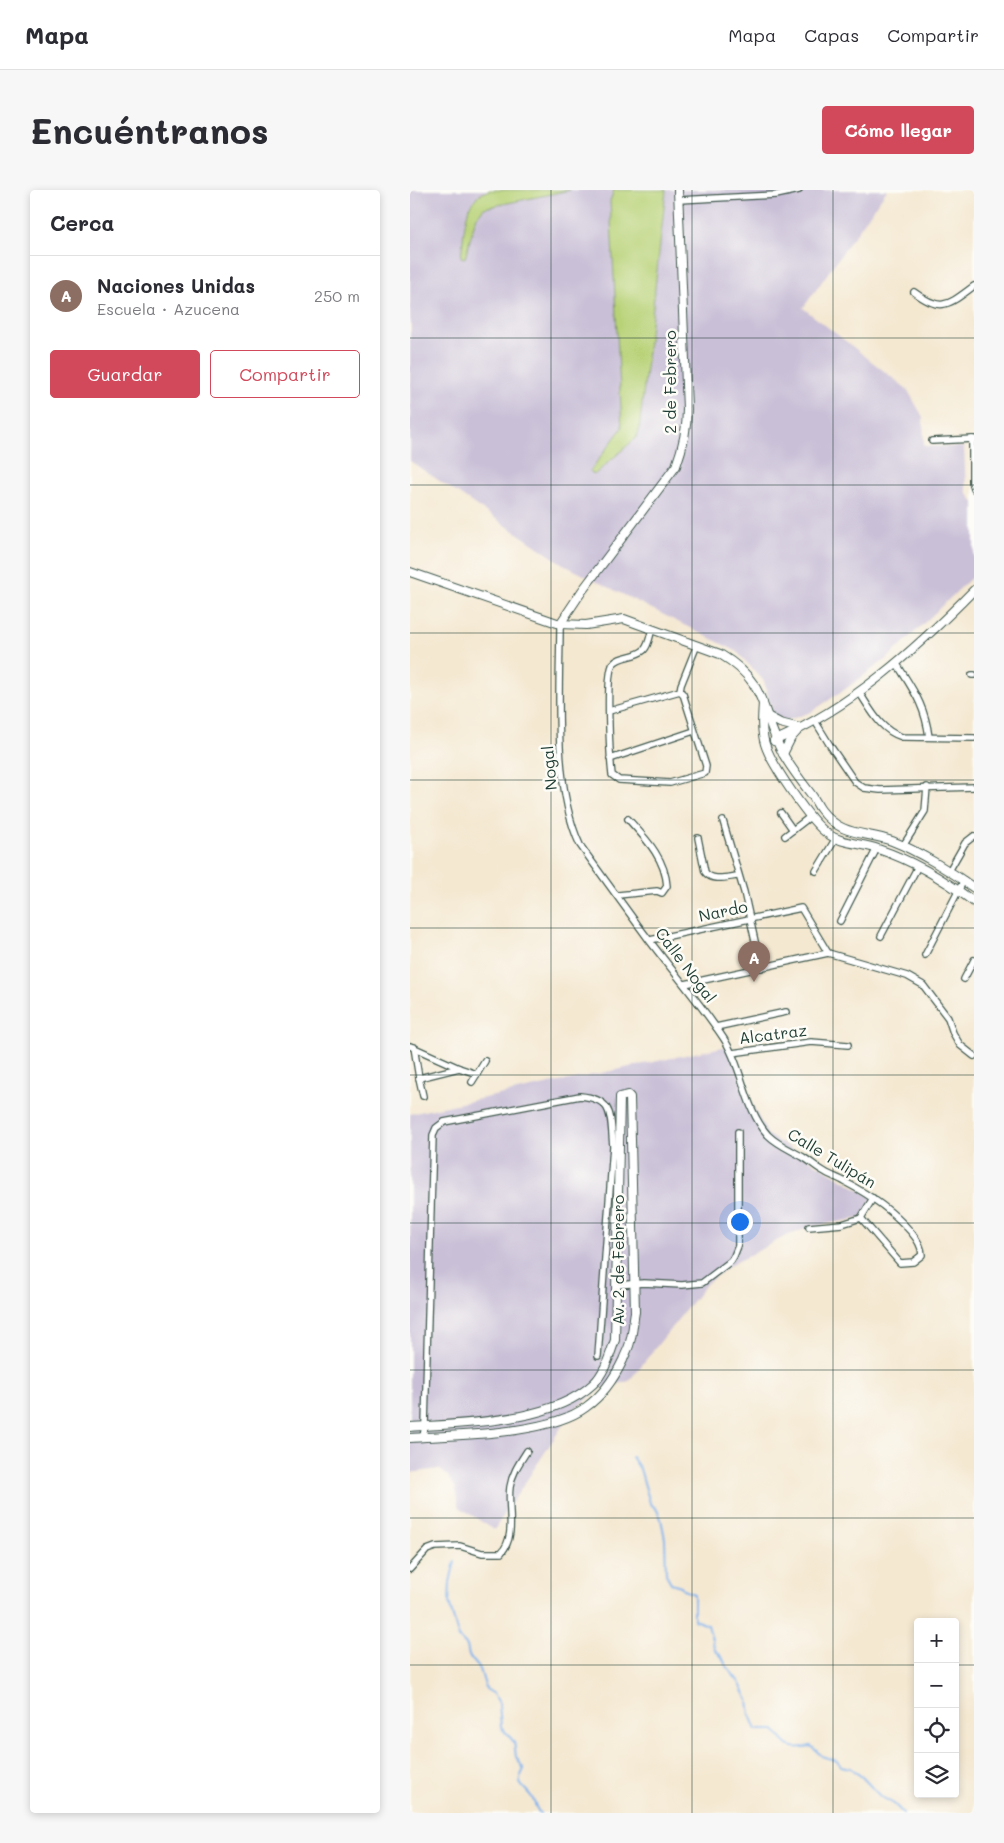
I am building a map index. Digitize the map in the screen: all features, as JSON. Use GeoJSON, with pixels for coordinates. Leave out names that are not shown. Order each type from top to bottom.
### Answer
{"type":"FeatureCollection","features":[{"type":"Feature","properties":{"kind":"main road","name":"2 de Febrero"},"geometry":{"type":"LineString","coordinates":[[560,624],[582,590],[676,466],[683,448],[687,429],[687,409],[678,190]]}},
{"type":"Feature","properties":{"kind":"main road"},"geometry":{"type":"LineString","coordinates":[[410,572],[560,624],[586,625],[624,620],[697,645],[734,662],[757,687],[763,700],[766,716],[765,744],[776,767],[818,826],[828,835],[877,848],[918,866],[945,880],[974,902]]}},
{"type":"Feature","properties":{"kind":"main road"},"geometry":{"type":"LineString","coordinates":[[765,744],[815,721],[859,692],[896,664],[974,590]]}},
{"type":"Feature","properties":{"kind":"main road"},"geometry":{"type":"LineString","coordinates":[[766,716],[780,723],[800,728]]}},
{"type":"Feature","properties":{"kind":"main road"},"geometry":{"type":"LineString","coordinates":[[766,716],[783,754],[828,819],[846,831],[891,841],[903,846],[949,871],[974,888]]}},
{"type":"Feature","properties":{"kind":"main road"},"geometry":{"type":"LineString","coordinates":[[783,754],[791,738],[800,728]]}},
{"type":"Feature","properties":{"kind":"main road","name":"Av. 2 de Febrero"},"geometry":{"type":"LineString","coordinates":[[410,1427],[444,1426],[545,1410],[569,1401],[594,1383],[609,1359],[615,1340],[620,1097],[624,1095],[630,1097],[635,1312],[630,1343],[616,1374],[602,1393],[584,1409],[546,1423],[505,1431],[444,1437],[410,1438]]}},
{"type":"Feature","properties":{"kind":"street"},"geometry":{"type":"LineString","coordinates":[[679,200],[776,195],[799,190]]}},
{"type":"Feature","properties":{"kind":"street"},"geometry":{"type":"LineString","coordinates":[[914,292],[932,304],[941,305],[952,302],[974,286]]}},
{"type":"Feature","properties":{"kind":"street"},"geometry":{"type":"LineString","coordinates":[[932,441],[973,439],[972,482],[974,489]]}},
{"type":"Feature","properties":{"kind":"street","name":"Nogal"},"geometry":{"type":"LineString","coordinates":[[560,624],[560,725],[566,802],[575,835],[580,845],[618,895]]}},
{"type":"Feature","properties":{"kind":"street"},"geometry":{"type":"LineString","coordinates":[[652,629],[644,650],[617,660],[611,665],[609,711],[610,759],[612,774],[619,780],[670,783],[705,773],[706,766],[683,694],[680,691],[697,645]]}},
{"type":"Feature","properties":{"kind":"street"},"geometry":{"type":"LineString","coordinates":[[896,664],[923,706],[929,736]]}},
{"type":"Feature","properties":{"kind":"street"},"geometry":{"type":"LineString","coordinates":[[609,711],[680,691]]}},
{"type":"Feature","properties":{"kind":"street"},"geometry":{"type":"LineString","coordinates":[[859,692],[883,727],[891,734],[902,737],[974,738]]}},
{"type":"Feature","properties":{"kind":"street"},"geometry":{"type":"LineString","coordinates":[[815,721],[855,782],[864,788],[880,790],[974,787]]}},
{"type":"Feature","properties":{"kind":"street"},"geometry":{"type":"LineString","coordinates":[[610,759],[694,731]]}},
{"type":"Feature","properties":{"kind":"street"},"geometry":{"type":"LineString","coordinates":[[903,846],[925,811],[927,787]]}},
{"type":"Feature","properties":{"kind":"street"},"geometry":{"type":"LineString","coordinates":[[781,813],[793,830]]}},
{"type":"Feature","properties":{"kind":"street"},"geometry":{"type":"LineString","coordinates":[[785,836],[811,816]]}},
{"type":"Feature","properties":{"kind":"street"},"geometry":{"type":"LineString","coordinates":[[618,895],[662,892],[667,886],[666,872],[650,844],[628,819]]}},
{"type":"Feature","properties":{"kind":"street"},"geometry":{"type":"LineString","coordinates":[[723,821],[750,919],[761,968]]}},
{"type":"Feature","properties":{"kind":"street"},"geometry":{"type":"LineString","coordinates":[[857,844],[860,833]]}},
{"type":"Feature","properties":{"kind":"street"},"geometry":{"type":"LineString","coordinates":[[949,871],[966,843],[974,836]]}},
{"type":"Feature","properties":{"kind":"street"},"geometry":{"type":"LineString","coordinates":[[698,838],[705,872],[708,876],[713,879],[738,876]]}},
{"type":"Feature","properties":{"kind":"street"},"geometry":{"type":"LineString","coordinates":[[816,871],[836,838]]}},
{"type":"Feature","properties":{"kind":"street"},"geometry":{"type":"LineString","coordinates":[[840,921],[877,848]]}},
{"type":"Feature","properties":{"kind":"street"},"geometry":{"type":"LineString","coordinates":[[881,936],[918,866]]}},
{"type":"Feature","properties":{"kind":"street"},"geometry":{"type":"LineString","coordinates":[[924,955],[964,880]]}},
{"type":"Feature","properties":{"kind":"street","name":"Calle Nogal"},"geometry":{"type":"LineString","coordinates":[[618,895],[685,984],[732,1053]]}},
{"type":"Feature","properties":{"kind":"street","name":"Nardo"},"geometry":{"type":"LineString","coordinates":[[650,940],[801,908],[828,953]]}},
{"type":"Feature","properties":{"kind":"street"},"geometry":{"type":"LineString","coordinates":[[685,984],[828,953],[907,976],[923,985],[948,1018],[960,1045],[974,1056]]}},
{"type":"Feature","properties":{"kind":"street"},"geometry":{"type":"LineString","coordinates":[[964,979],[974,960]]}},
{"type":"Feature","properties":{"kind":"street"},"geometry":{"type":"LineString","coordinates":[[716,1027],[786,1012]]}},
{"type":"Feature","properties":{"kind":"street","name":"Alcatraz"},"geometry":{"type":"LineString","coordinates":[[732,1053],[811,1042],[848,1045]]}},
{"type":"Feature","properties":{"kind":"street"},"geometry":{"type":"LineString","coordinates":[[412,1047],[477,1074]]}},
{"type":"Feature","properties":{"kind":"street"},"geometry":{"type":"LineString","coordinates":[[412,1047],[423,1096]]}},
{"type":"Feature","properties":{"kind":"street","name":"Calle Tulipán"},"geometry":{"type":"LineString","coordinates":[[732,1053],[744,1091],[768,1134],[779,1144],[873,1198],[902,1223],[919,1243],[922,1255],[917,1259],[900,1263],[861,1218]]}},
{"type":"Feature","properties":{"kind":"street"},"geometry":{"type":"LineString","coordinates":[[472,1082],[485,1061]]}},
{"type":"Feature","properties":{"kind":"street"},"geometry":{"type":"LineString","coordinates":[[419,1078],[459,1068]]}},
{"type":"Feature","properties":{"kind":"street"},"geometry":{"type":"LineString","coordinates":[[423,1437],[425,1426],[433,1135],[436,1128],[444,1122],[580,1096],[595,1097],[606,1104],[609,1112],[613,1146],[598,1356]]}},
{"type":"Feature","properties":{"kind":"street"},"geometry":{"type":"LineString","coordinates":[[616,1285],[696,1285],[708,1279],[734,1256],[738,1246],[738,1132]]}},
{"type":"Feature","properties":{"kind":"street"},"geometry":{"type":"LineString","coordinates":[[809,1227],[842,1224],[861,1218],[873,1198]]}},
{"type":"Feature","properties":{"kind":"street"},"geometry":{"type":"LineString","coordinates":[[410,1569],[427,1550],[435,1547],[460,1546],[482,1553],[501,1552],[507,1547],[510,1537],[510,1487],[515,1469],[526,1451]]}},
{"type":"Feature","properties":{"kind":"shaded area"},"geometry":{"type":"Polygon","coordinates":[[[410,190],[887,190],[803,308],[907,389],[923,417],[924,446],[964,447],[966,491],[974,503],[974,575],[889,657],[844,690],[811,712],[785,721],[773,715],[764,681],[736,651],[566,566],[410,461],[410,333],[412,325],[410,323],[410,190]]]}},
{"type":"Feature","properties":{"kind":"shaded area"},"geometry":{"type":"Polygon","coordinates":[[[728,1046],[745,1091],[768,1135],[873,1198],[861,1218],[809,1227],[784,1237],[731,1265],[707,1283],[629,1381],[601,1388],[572,1411],[494,1530],[458,1506],[455,1487],[448,1476],[439,1469],[410,1473],[410,1114],[728,1046]]]}},
{"type":"Feature","properties":{"kind":"green space"},"geometry":{"type":"Polygon","coordinates":[[[490,190],[570,190],[484,208],[476,218],[465,258],[461,257],[466,218],[469,210],[476,198],[490,190]]]}},
{"type":"Feature","properties":{"kind":"green space"},"geometry":{"type":"Polygon","coordinates":[[[614,190],[666,190],[639,431],[636,438],[594,475],[590,471],[622,428],[610,201],[614,190]]]}},
{"type":"Feature","properties":{"kind":"waterway"},"geometry":{"type":"LineString","coordinates":[[632,1457],[640,1469],[650,1503],[657,1510],[661,1519],[665,1539],[666,1574],[671,1583],[681,1586],[684,1590],[694,1594],[694,1620],[708,1625],[715,1650],[739,1682],[748,1700],[750,1715],[756,1730],[775,1730],[789,1746],[798,1748],[811,1746],[822,1756],[837,1761],[841,1766],[850,1768],[862,1777],[880,1796],[894,1804],[903,1813]]}},
{"type":"Feature","properties":{"kind":"waterway"},"geometry":{"type":"LineString","coordinates":[[455,1561],[450,1582],[449,1603],[459,1638],[467,1646],[469,1656],[480,1669],[486,1689],[494,1694],[499,1703],[501,1727],[514,1742],[516,1757],[524,1769],[520,1782],[531,1796],[540,1813]]}},
{"type":"Feature","properties":{"kind":"place","name":"Naciones Unidas"},"geometry":{"type":"Point","coordinates":[754,982]}}]}
